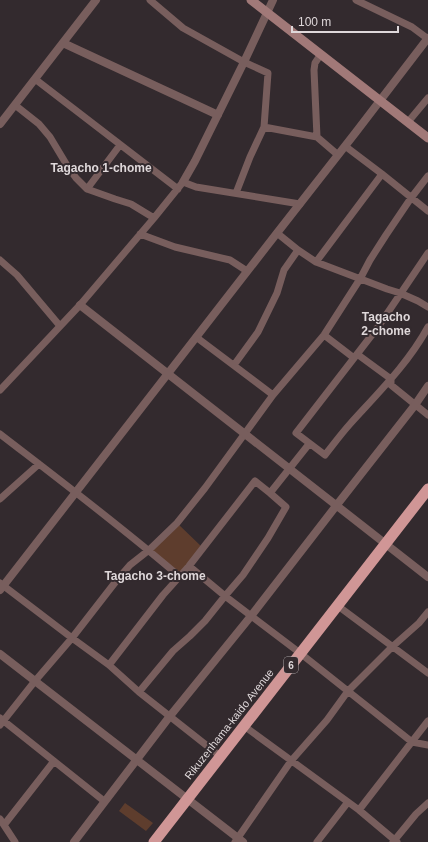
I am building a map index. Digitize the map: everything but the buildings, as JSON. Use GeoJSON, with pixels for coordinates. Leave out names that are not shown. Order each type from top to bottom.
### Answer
{"type":"FeatureCollection","features":[{"type":"Feature","properties":{"kind":"highway","name":"Rikuzenhama-kaido Avenue"},"geometry":{"type":"LineString","coordinates":[[154,842],[428,489]]}},
{"type":"Feature","properties":{"kind":"main road"},"geometry":{"type":"LineString","coordinates":[[251,0],[428,138]]}},
{"type":"Feature","properties":{"kind":"street"},"geometry":{"type":"LineString","coordinates":[[0,124],[96,0]]}},
{"type":"Feature","properties":{"kind":"street"},"geometry":{"type":"LineString","coordinates":[[150,0],[183,28],[244,62],[268,73],[264,127],[236,193]]}},
{"type":"Feature","properties":{"kind":"street"},"geometry":{"type":"LineString","coordinates":[[0,390],[80,305],[183,182],[244,62],[273,0]]}},
{"type":"Feature","properties":{"kind":"street"},"geometry":{"type":"LineString","coordinates":[[220,756],[139,692],[109,665],[1,586],[76,492],[428,39],[412,27],[356,0]]}},
{"type":"Feature","properties":{"kind":"street"},"geometry":{"type":"LineString","coordinates":[[63,43],[218,114]]}},
{"type":"Feature","properties":{"kind":"street"},"geometry":{"type":"LineString","coordinates":[[317,137],[314,70],[315,63],[321,54]]}},
{"type":"Feature","properties":{"kind":"street"},"geometry":{"type":"LineString","coordinates":[[35,79],[178,189]]}},
{"type":"Feature","properties":{"kind":"street"},"geometry":{"type":"LineString","coordinates":[[408,122],[428,98]]}},
{"type":"Feature","properties":{"kind":"street"},"geometry":{"type":"LineString","coordinates":[[15,105],[39,124],[50,137],[76,178],[87,189],[131,204],[154,218]]}},
{"type":"Feature","properties":{"kind":"street"},"geometry":{"type":"LineString","coordinates":[[264,127],[317,137],[338,155]]}},
{"type":"Feature","properties":{"kind":"street"},"geometry":{"type":"LineString","coordinates":[[87,189],[120,145]]}},
{"type":"Feature","properties":{"kind":"street"},"geometry":{"type":"LineString","coordinates":[[345,146],[428,211]]}},
{"type":"Feature","properties":{"kind":"street"},"geometry":{"type":"LineString","coordinates":[[316,262],[382,174]]}},
{"type":"Feature","properties":{"kind":"street"},"geometry":{"type":"LineString","coordinates":[[104,801],[54,760],[1,721],[72,638],[130,565],[149,550],[177,523],[205,488],[273,395],[324,335],[382,242],[411,198],[428,176]]}},
{"type":"Feature","properties":{"kind":"street"},"geometry":{"type":"LineString","coordinates":[[183,182],[196,186],[300,204]]}},
{"type":"Feature","properties":{"kind":"street"},"geometry":{"type":"LineString","coordinates":[[277,232],[298,250],[316,262],[418,300],[428,307]]}},
{"type":"Feature","properties":{"kind":"street"},"geometry":{"type":"LineString","coordinates":[[140,234],[175,247],[230,260],[247,271]]}},
{"type":"Feature","properties":{"kind":"street"},"geometry":{"type":"LineString","coordinates":[[234,365],[258,332],[277,293],[284,270],[298,250]]}},
{"type":"Feature","properties":{"kind":"street"},"geometry":{"type":"LineString","coordinates":[[428,252],[378,327],[296,433],[324,455],[391,379],[421,341],[428,327]]}},
{"type":"Feature","properties":{"kind":"street"},"geometry":{"type":"LineString","coordinates":[[0,260],[17,275],[60,326]]}},
{"type":"Feature","properties":{"kind":"street"},"geometry":{"type":"LineString","coordinates":[[80,305],[428,577]]}},
{"type":"Feature","properties":{"kind":"street"},"geometry":{"type":"LineString","coordinates":[[324,335],[391,379]]}},
{"type":"Feature","properties":{"kind":"street"},"geometry":{"type":"LineString","coordinates":[[196,337],[273,395]]}},
{"type":"Feature","properties":{"kind":"street"},"geometry":{"type":"LineString","coordinates":[[391,379],[391,385],[428,416]]}},
{"type":"Feature","properties":{"kind":"street"},"geometry":{"type":"LineString","coordinates":[[74,842],[104,801],[170,716],[251,616],[415,405],[428,386]]}},
{"type":"Feature","properties":{"kind":"street"},"geometry":{"type":"LineString","coordinates":[[0,434],[76,492],[149,550],[180,577]]}},
{"type":"Feature","properties":{"kind":"street"},"geometry":{"type":"LineString","coordinates":[[270,493],[310,444]]}},
{"type":"Feature","properties":{"kind":"street"},"geometry":{"type":"LineString","coordinates":[[0,500],[40,464]]}},
{"type":"Feature","properties":{"kind":"street"},"geometry":{"type":"LineString","coordinates":[[109,665],[163,595],[189,566],[255,481],[286,507],[268,538],[247,569],[205,621],[173,651],[139,692]]}},
{"type":"Feature","properties":{"kind":"street"},"geometry":{"type":"LineString","coordinates":[[189,566],[225,596],[300,653],[412,742],[428,745]]}},
{"type":"Feature","properties":{"kind":"street"},"geometry":{"type":"LineString","coordinates":[[338,606],[428,673]]}},
{"type":"Feature","properties":{"kind":"street"},"geometry":{"type":"LineString","coordinates":[[0,654],[188,799],[239,841],[291,761],[327,720],[348,691],[428,612]]}},
{"type":"Feature","properties":{"kind":"street"},"geometry":{"type":"LineString","coordinates":[[359,810],[428,721]]}},
{"type":"Feature","properties":{"kind":"street"},"geometry":{"type":"LineString","coordinates":[[244,726],[359,810],[395,841],[416,814],[428,803]]}},
{"type":"Feature","properties":{"kind":"street"},"geometry":{"type":"LineString","coordinates":[[15,842],[2,822],[54,760]]}},
{"type":"Feature","properties":{"kind":"street"},"geometry":{"type":"LineString","coordinates":[[317,842],[348,802]]}},
{"type":"Feature","properties":{"kind":"shaded area"},"geometry":{"type":"Polygon","coordinates":[[[177,523],[203,548],[180,577],[149,550],[177,523]]]}},
{"type":"Feature","properties":{"kind":"shaded area"},"geometry":{"type":"Polygon","coordinates":[[[125,803],[153,823],[146,831],[119,811],[125,803]]]}},
{"type":"Feature","properties":{"kind":"district","name":"Tagacho 1-chome"},"geometry":{"type":"Point","coordinates":[101,168]}},
{"type":"Feature","properties":{"kind":"district","name":"Tagacho 2-chome"},"geometry":{"type":"Point","coordinates":[386,324]}},
{"type":"Feature","properties":{"kind":"district","name":"Tagacho 3-chome"},"geometry":{"type":"Point","coordinates":[155,576]}}]}
